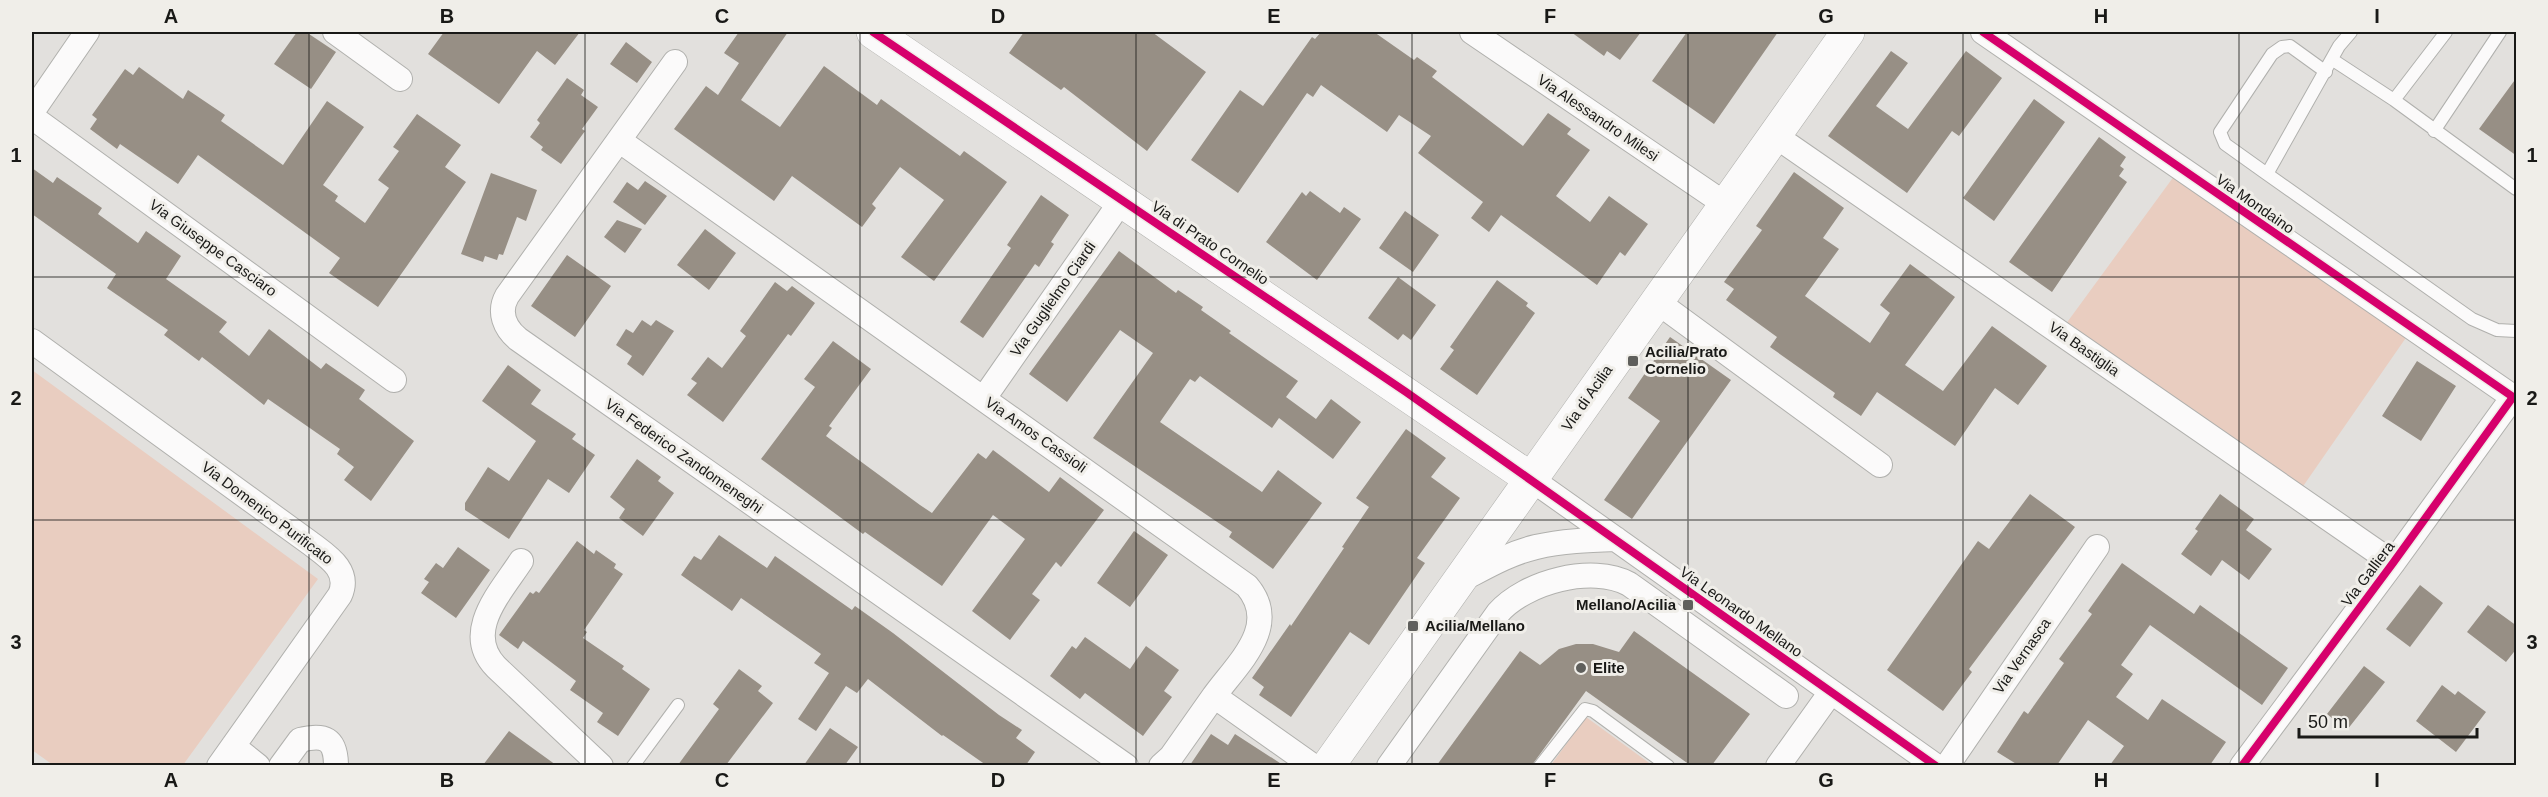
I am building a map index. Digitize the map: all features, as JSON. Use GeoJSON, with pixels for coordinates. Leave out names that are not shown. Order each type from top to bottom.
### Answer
{"type":"FeatureCollection","features":[{"type":"Feature","properties":{"kind":"street"},"geometry":{"type":"LineString","coordinates":[[32,112],[87,32]]}},
{"type":"Feature","properties":{"kind":"street"},"geometry":{"type":"LineString","coordinates":[[335,32],[400,79]]}},
{"type":"Feature","properties":{"kind":"street","name":"Via di Prato Cornelio"},"geometry":{"type":"LineString","coordinates":[[873,32],[1531,479]]}},
{"type":"Feature","properties":{"kind":"street","name":"Via Alessandro Milesi"},"geometry":{"type":"LineString","coordinates":[[1472,32],[1725,204]]}},
{"type":"Feature","properties":{"kind":"street","name":"Via di Acilia"},"geometry":{"type":"LineString","coordinates":[[1328,765],[1848,32]]}},
{"type":"Feature","properties":{"kind":"street","name":"Via Mondaino"},"geometry":{"type":"LineString","coordinates":[[1983,32],[2515,396]]}},
{"type":"Feature","properties":{"kind":"street","name":"Via Federico Zandomeneghi"},"geometry":{"type":"LineString","coordinates":[[675,62],[504,302],[503,317],[512,334],[1126,765]]}},
{"type":"Feature","properties":{"kind":"street","name":"Via Giuseppe Casciaro"},"geometry":{"type":"LineString","coordinates":[[32,117],[394,380]]}},
{"type":"Feature","properties":{"kind":"street","name":"Via Bastiglia"},"geometry":{"type":"LineString","coordinates":[[1774,135],[2393,563]]}},
{"type":"Feature","properties":{"kind":"street","name":"Via Amos Cassioli"},"geometry":{"type":"LineString","coordinates":[[620,141],[1240,580],[1252,592],[1260,608],[1258,634],[1214,696]]}},
{"type":"Feature","properties":{"kind":"street","name":"Via Guglielmo Ciardi"},"geometry":{"type":"LineString","coordinates":[[984,398],[1122,200]]}},
{"type":"Feature","properties":{"kind":"street"},"geometry":{"type":"LineString","coordinates":[[1656,301],[1880,465]]}},
{"type":"Feature","properties":{"kind":"street","name":"Via Domenico Purificato"},"geometry":{"type":"LineString","coordinates":[[32,341],[310,543],[336,564],[341,572],[344,585],[339,595],[226,756]]}},
{"type":"Feature","properties":{"kind":"street","name":"Via Galliera"},"geometry":{"type":"LineString","coordinates":[[2242,765],[2515,396]]}},
{"type":"Feature","properties":{"kind":"street","name":"Via Leonardo Mellano"},"geometry":{"type":"LineString","coordinates":[[1531,479],[1936,765]]}},
{"type":"Feature","properties":{"kind":"street"},"geometry":{"type":"LineString","coordinates":[[1461,580],[1510,556],[1534,548],[1567,542],[1616,539]]}},
{"type":"Feature","properties":{"kind":"street","name":"Via Vernasca"},"geometry":{"type":"LineString","coordinates":[[1947,765],[2097,548]]}},
{"type":"Feature","properties":{"kind":"street"},"geometry":{"type":"LineString","coordinates":[[521,561],[484,620],[482,647],[492,663],[590,761]]}},
{"type":"Feature","properties":{"kind":"street"},"geometry":{"type":"LineString","coordinates":[[1389,765],[1498,613],[1511,600],[1528,589],[1588,575],[1617,578],[1629,584],[1786,696]]}},
{"type":"Feature","properties":{"kind":"street"},"geometry":{"type":"LineString","coordinates":[[1708,640],[1725,616]]}},
{"type":"Feature","properties":{"kind":"street"},"geometry":{"type":"LineString","coordinates":[[1779,765],[1831,692]]}},
{"type":"Feature","properties":{"kind":"street"},"geometry":{"type":"LineString","coordinates":[[1161,765],[1171,757],[1214,696],[1313,765]]}},
{"type":"Feature","properties":{"kind":"street"},"geometry":{"type":"LineString","coordinates":[[281,765],[300,740],[318,735],[327,739],[336,752],[336,765]]}},
{"type":"Feature","properties":{"kind":"street"},"geometry":{"type":"LineString","coordinates":[[226,756],[258,765]]}},
{"type":"Feature","properties":{"kind":"lane"},"geometry":{"type":"LineString","coordinates":[[2267,174],[2351,32]]}},
{"type":"Feature","properties":{"kind":"lane"},"geometry":{"type":"LineString","coordinates":[[2394,100],[2446,32]]}},
{"type":"Feature","properties":{"kind":"lane"},"geometry":{"type":"LineString","coordinates":[[2434,131],[2500,32]]}},
{"type":"Feature","properties":{"kind":"lane"},"geometry":{"type":"LineString","coordinates":[[2326,72],[2290,46],[2282,46],[2272,54],[2220,132],[2225,144],[2472,319],[2497,330],[2517,332]]}},
{"type":"Feature","properties":{"kind":"lane"},"geometry":{"type":"LineString","coordinates":[[2333,60],[2394,100],[2517,189]]}},
{"type":"Feature","properties":{"kind":"lane"},"geometry":{"type":"LineString","coordinates":[[633,765],[678,705]]}},
{"type":"Feature","properties":{"kind":"lane"},"geometry":{"type":"LineString","coordinates":[[1540,765],[1580,712],[1585,709],[1593,711],[1668,765]]}},
{"type":"Feature","properties":{"kind":"shaded area"},"geometry":{"type":"Polygon","coordinates":[[[2180,168],[2412,329],[2297,495],[2060,332],[2180,168]]]}},
{"type":"Feature","properties":{"kind":"shaded area"},"geometry":{"type":"Polygon","coordinates":[[[32,370],[318,579],[183,765],[53,765],[32,750],[32,370]]]}},
{"type":"Feature","properties":{"kind":"shaded area"},"geometry":{"type":"Polygon","coordinates":[[[1586,717],[1652,765],[1551,765],[1586,717]]]}},
{"type":"Feature","properties":{"kind":"building"},"geometry":{"type":"Polygon","coordinates":[[[297,32],[306,32],[336,52],[311,89],[274,64],[297,32]]]}},
{"type":"Feature","properties":{"kind":"building"},"geometry":{"type":"Polygon","coordinates":[[[444,32],[580,32],[555,65],[537,51],[499,104],[428,54],[444,32]]]}},
{"type":"Feature","properties":{"kind":"building"},"geometry":{"type":"Polygon","coordinates":[[[739,32],[788,32],[741,100],[780,127],[824,66],[877,105],[881,99],[960,156],[964,151],[1007,182],[934,281],[901,257],[944,200],[900,167],[872,204],[876,208],[862,227],[792,176],[774,201],[674,129],[706,86],[718,95],[739,63],[724,53],[739,32]]]}},
{"type":"Feature","properties":{"kind":"building"},"geometry":{"type":"Polygon","coordinates":[[[1024,32],[1152,32],[1206,72],[1147,151],[1064,87],[1061,90],[1009,53],[1024,32]]]}},
{"type":"Feature","properties":{"kind":"building"},"geometry":{"type":"Polygon","coordinates":[[[1321,32],[1374,32],[1414,60],[1417,57],[1437,71],[1432,77],[1523,146],[1548,113],[1571,129],[1567,134],[1590,150],[1556,196],[1590,222],[1609,196],[1648,224],[1625,256],[1620,252],[1597,285],[1501,215],[1489,232],[1471,218],[1483,202],[1418,153],[1431,136],[1399,115],[1387,132],[1321,85],[1313,97],[1307,93],[1238,193],[1191,160],[1240,90],[1263,106],[1312,37],[1315,39],[1321,32]]]}},
{"type":"Feature","properties":{"kind":"building"},"geometry":{"type":"Polygon","coordinates":[[[1571,32],[1641,32],[1620,60],[1607,51],[1604,56],[1571,32]]]}},
{"type":"Feature","properties":{"kind":"building"},"geometry":{"type":"Polygon","coordinates":[[[1687,32],[1778,32],[1714,124],[1652,81],[1687,32]]]}},
{"type":"Feature","properties":{"kind":"building"},"geometry":{"type":"Polygon","coordinates":[[[626,42],[652,62],[637,83],[610,64],[626,42]]]}},
{"type":"Feature","properties":{"kind":"building"},"geometry":{"type":"Polygon","coordinates":[[[1891,51],[1908,63],[1876,106],[1908,129],[1966,51],[2002,78],[1959,136],[1952,131],[1907,193],[1828,136],[1891,51]]]}},
{"type":"Feature","properties":{"kind":"building"},"geometry":{"type":"Polygon","coordinates":[[[139,67],[183,99],[188,90],[225,115],[221,121],[283,165],[327,101],[364,127],[323,185],[338,196],[335,201],[365,223],[389,188],[378,180],[399,151],[393,147],[417,114],[461,145],[445,167],[466,182],[378,307],[329,273],[340,258],[198,155],[178,184],[120,144],[117,149],[90,129],[97,119],[92,115],[125,69],[133,75],[139,67]]]}},
{"type":"Feature","properties":{"kind":"building"},"geometry":{"type":"Polygon","coordinates":[[[2517,77],[2517,156],[2479,129],[2517,77]]]}},
{"type":"Feature","properties":{"kind":"building"},"geometry":{"type":"Polygon","coordinates":[[[567,78],[584,90],[581,95],[598,107],[582,129],[585,131],[561,164],[541,150],[543,147],[530,137],[540,123],[537,120],[567,78]]]}},
{"type":"Feature","properties":{"kind":"building"},"geometry":{"type":"Polygon","coordinates":[[[2034,99],[2065,122],[1994,221],[1963,198],[2034,99]]]}},
{"type":"Feature","properties":{"kind":"building"},"geometry":{"type":"Polygon","coordinates":[[[2099,137],[2126,157],[2120,166],[2124,169],[2119,176],[2127,182],[2052,292],[2009,262],[2099,137]]]}},
{"type":"Feature","properties":{"kind":"building"},"geometry":{"type":"Polygon","coordinates":[[[32,168],[53,183],[57,177],[102,208],[98,214],[138,243],[146,231],[181,256],[166,279],[227,322],[219,332],[249,356],[269,329],[321,369],[326,363],[365,390],[359,399],[414,441],[371,501],[344,480],[354,467],[337,454],[340,449],[268,399],[264,405],[202,357],[199,361],[164,335],[168,330],[107,288],[116,274],[32,214],[32,168]]]}},
{"type":"Feature","properties":{"kind":"building"},"geometry":{"type":"Polygon","coordinates":[[[1794,172],[1844,208],[1823,238],[1839,249],[1805,296],[1870,343],[1890,313],[1880,305],[1910,264],[1955,297],[1905,365],[1943,391],[1992,326],[2047,366],[2018,405],[1995,388],[1955,446],[1877,392],[1861,416],[1833,397],[1835,393],[1770,347],[1777,337],[1726,300],[1734,289],[1724,282],[1762,230],[1756,226],[1794,172]]]}},
{"type":"Feature","properties":{"kind":"building"},"geometry":{"type":"Polygon","coordinates":[[[491,173],[537,190],[526,221],[517,217],[503,255],[499,254],[497,260],[485,256],[483,262],[461,254],[491,173]]]}},
{"type":"Feature","properties":{"kind":"building"},"geometry":{"type":"Polygon","coordinates":[[[645,181],[667,196],[645,225],[613,202],[627,182],[638,190],[645,181]]]}},
{"type":"Feature","properties":{"kind":"building"},"geometry":{"type":"Polygon","coordinates":[[[1310,191],[1340,213],[1344,207],[1361,219],[1317,280],[1266,242],[1302,192],[1306,196],[1310,191]]]}},
{"type":"Feature","properties":{"kind":"building"},"geometry":{"type":"Polygon","coordinates":[[[1041,195],[1069,215],[1051,242],[1054,244],[1039,267],[1035,264],[983,338],[960,322],[1011,248],[1007,245],[1041,195]]]}},
{"type":"Feature","properties":{"kind":"building"},"geometry":{"type":"Polygon","coordinates":[[[1405,211],[1439,235],[1413,272],[1379,248],[1405,211]]]}},
{"type":"Feature","properties":{"kind":"building"},"geometry":{"type":"Polygon","coordinates":[[[617,220],[642,229],[625,253],[604,237],[617,220]]]}},
{"type":"Feature","properties":{"kind":"building"},"geometry":{"type":"Polygon","coordinates":[[[705,229],[736,253],[709,290],[677,265],[705,229]]]}},
{"type":"Feature","properties":{"kind":"building"},"geometry":{"type":"Polygon","coordinates":[[[1119,251],[1176,293],[1178,290],[1203,307],[1201,310],[1231,331],[1229,333],[1298,381],[1286,397],[1316,419],[1331,399],[1361,422],[1333,459],[1279,418],[1272,428],[1200,376],[1195,382],[1190,379],[1160,422],[1262,492],[1278,470],[1322,503],[1273,569],[1229,537],[1232,532],[1093,438],[1153,353],[1120,330],[1067,402],[1029,374],[1119,251]]]}},
{"type":"Feature","properties":{"kind":"building"},"geometry":{"type":"Polygon","coordinates":[[[567,255],[611,286],[575,337],[531,306],[567,255]]]}},
{"type":"Feature","properties":{"kind":"building"},"geometry":{"type":"Polygon","coordinates":[[[1398,277],[1436,305],[1411,340],[1403,334],[1398,340],[1368,318],[1398,277]]]}},
{"type":"Feature","properties":{"kind":"building"},"geometry":{"type":"Polygon","coordinates":[[[1497,280],[1528,303],[1526,306],[1535,313],[1477,395],[1440,369],[1454,350],[1450,347],[1497,280]]]}},
{"type":"Feature","properties":{"kind":"building"},"geometry":{"type":"Polygon","coordinates":[[[775,282],[787,291],[792,286],[815,303],[791,336],[788,334],[723,422],[687,395],[697,383],[691,379],[708,357],[722,368],[746,336],[740,331],[775,282]]]}},
{"type":"Feature","properties":{"kind":"building"},"geometry":{"type":"Polygon","coordinates":[[[642,320],[651,326],[656,320],[674,331],[643,376],[627,364],[632,356],[616,345],[626,329],[633,333],[642,320]]]}},
{"type":"Feature","properties":{"kind":"building"},"geometry":{"type":"Polygon","coordinates":[[[1670,337],[1731,380],[1632,519],[1604,500],[1660,421],[1628,398],[1670,337]]]}},
{"type":"Feature","properties":{"kind":"building"},"geometry":{"type":"Polygon","coordinates":[[[833,341],[871,369],[829,426],[832,428],[826,436],[932,513],[978,453],[986,459],[993,450],[1049,492],[1060,477],[1104,510],[1061,567],[1056,562],[1032,594],[1040,600],[1010,640],[972,611],[1025,539],[993,515],[942,586],[865,532],[863,534],[761,459],[815,387],[804,379],[833,341]]]}},
{"type":"Feature","properties":{"kind":"building"},"geometry":{"type":"Polygon","coordinates":[[[2417,361],[2456,386],[2421,441],[2382,416],[2417,361]]]}},
{"type":"Feature","properties":{"kind":"building"},"geometry":{"type":"Polygon","coordinates":[[[508,365],[541,390],[531,404],[576,434],[572,439],[595,455],[569,493],[548,479],[509,539],[465,510],[465,503],[488,467],[509,481],[536,441],[482,401],[508,365]]]}},
{"type":"Feature","properties":{"kind":"building"},"geometry":{"type":"Polygon","coordinates":[[[1406,429],[1446,458],[1431,477],[1460,498],[1417,558],[1425,563],[1369,645],[1350,632],[1291,717],[1259,695],[1264,687],[1252,678],[1344,548],[1342,547],[1369,507],[1356,498],[1406,429]]]}},
{"type":"Feature","properties":{"kind":"building"},"geometry":{"type":"Polygon","coordinates":[[[637,459],[661,477],[658,481],[674,493],[643,536],[619,518],[625,509],[610,497],[637,459]]]}},
{"type":"Feature","properties":{"kind":"building"},"geometry":{"type":"Polygon","coordinates":[[[2030,494],[2075,527],[1969,669],[1972,672],[1943,711],[1887,670],[1978,541],[1989,549],[2030,494]]]}},
{"type":"Feature","properties":{"kind":"building"},"geometry":{"type":"Polygon","coordinates":[[[2220,494],[2254,519],[2246,530],[2272,549],[2249,580],[2222,560],[2211,576],[2181,554],[2198,531],[2195,529],[2220,494]]]}},
{"type":"Feature","properties":{"kind":"building"},"geometry":{"type":"Polygon","coordinates":[[[1134,531],[1168,555],[1130,607],[1097,583],[1134,531]]]}},
{"type":"Feature","properties":{"kind":"building"},"geometry":{"type":"Polygon","coordinates":[[[719,535],[767,568],[775,556],[852,610],[855,606],[893,633],[999,715],[1022,730],[1016,738],[1035,752],[1026,765],[986,765],[942,736],[868,679],[857,693],[846,686],[816,731],[798,719],[829,673],[814,663],[821,654],[741,598],[732,611],[681,575],[694,556],[701,560],[719,535]]]}},
{"type":"Feature","properties":{"kind":"building"},"geometry":{"type":"Polygon","coordinates":[[[577,541],[594,554],[596,550],[616,564],[614,568],[623,574],[584,630],[587,632],[583,638],[624,666],[622,669],[650,689],[618,736],[597,722],[603,713],[570,690],[576,681],[523,641],[518,649],[499,635],[530,592],[539,593],[577,541]]]}},
{"type":"Feature","properties":{"kind":"building"},"geometry":{"type":"Polygon","coordinates":[[[458,547],[490,570],[456,618],[421,593],[429,582],[424,579],[436,563],[443,568],[458,547]]]}},
{"type":"Feature","properties":{"kind":"building"},"geometry":{"type":"Polygon","coordinates":[[[2122,563],[2194,614],[2200,605],[2288,668],[2262,705],[2150,625],[2121,665],[2133,674],[2116,697],[2148,720],[2162,699],[2226,742],[2210,765],[2110,765],[2124,746],[2088,720],[2057,765],[2018,765],[1997,752],[2024,711],[2028,714],[2064,663],[2059,659],[2092,614],[2088,611],[2122,563]]]}},
{"type":"Feature","properties":{"kind":"building"},"geometry":{"type":"Polygon","coordinates":[[[2420,585],[2443,603],[2410,647],[2386,629],[2420,585]]]}},
{"type":"Feature","properties":{"kind":"building"},"geometry":{"type":"Polygon","coordinates":[[[2488,605],[2517,626],[2517,648],[2506,662],[2467,632],[2488,605]]]}},
{"type":"Feature","properties":{"kind":"building"},"geometry":{"type":"Polygon","coordinates":[[[1634,631],[1750,714],[1712,765],[1690,765],[1586,691],[1532,765],[1437,765],[1520,651],[1540,665],[1559,649],[1576,644],[1593,644],[1619,652],[1634,631]]]}},
{"type":"Feature","properties":{"kind":"building"},"geometry":{"type":"Polygon","coordinates":[[[1085,637],[1130,669],[1146,646],[1179,670],[1164,691],[1172,697],[1143,736],[1085,693],[1080,699],[1050,676],[1072,646],[1076,649],[1085,637]]]}},
{"type":"Feature","properties":{"kind":"building"},"geometry":{"type":"Polygon","coordinates":[[[2364,666],[2385,682],[2347,730],[2327,714],[2364,666]]]}},
{"type":"Feature","properties":{"kind":"building"},"geometry":{"type":"Polygon","coordinates":[[[739,669],[762,686],[758,691],[773,703],[726,765],[678,765],[719,709],[713,704],[739,669]]]}},
{"type":"Feature","properties":{"kind":"building"},"geometry":{"type":"Polygon","coordinates":[[[2442,685],[2455,695],[2458,691],[2486,712],[2456,752],[2416,721],[2442,685]]]}},
{"type":"Feature","properties":{"kind":"building"},"geometry":{"type":"Polygon","coordinates":[[[830,728],[858,747],[845,765],[804,765],[830,728]]]}},
{"type":"Feature","properties":{"kind":"building"},"geometry":{"type":"Polygon","coordinates":[[[509,731],[556,765],[483,765],[509,731]]]}},
{"type":"Feature","properties":{"kind":"building"},"geometry":{"type":"Polygon","coordinates":[[[1211,734],[1228,745],[1235,734],[1283,765],[1190,765],[1211,734]]]}},
{"type":"Feature","properties":{"kind":"cycle path"},"geometry":{"type":"LineString","coordinates":[[873,32],[1406,392],[1936,766]]}},
{"type":"Feature","properties":{"kind":"cycle path"},"geometry":{"type":"LineString","coordinates":[[1983,32],[2513,397],[2242,766]]}},
{"type":"Feature","properties":{"kind":"place","name":"Acilia/Prato Cornelio"},"geometry":{"type":"Point","coordinates":[1633,361]}},
{"type":"Feature","properties":{"kind":"place","name":"Mellano/Acilia"},"geometry":{"type":"Point","coordinates":[1688,605]}},
{"type":"Feature","properties":{"kind":"place","name":"Acilia/Mellano"},"geometry":{"type":"Point","coordinates":[1413,626]}},
{"type":"Feature","properties":{"kind":"place","name":"Elite"},"geometry":{"type":"Point","coordinates":[1581,668]}}]}
